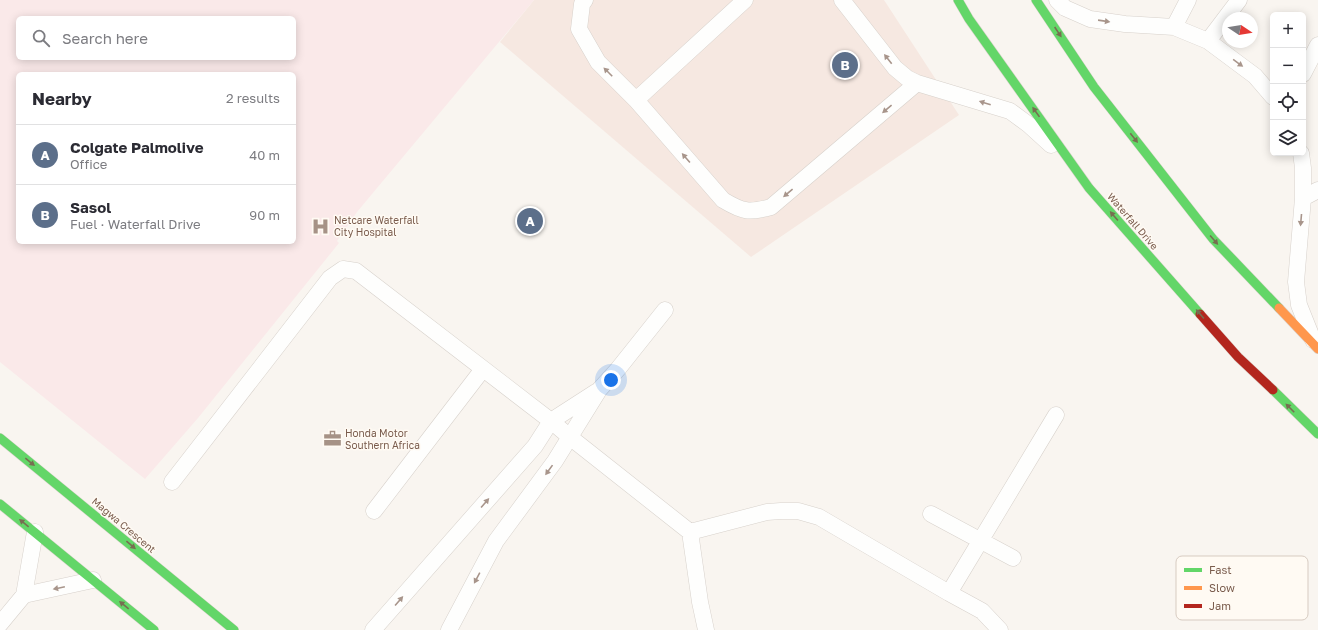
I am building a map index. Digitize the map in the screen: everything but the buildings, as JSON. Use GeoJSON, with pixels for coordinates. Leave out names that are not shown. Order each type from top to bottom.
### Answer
{"type":"FeatureCollection","features":[{"type":"Feature","properties":{"kind":"main road","name":"Waterfall Drive"},"geometry":{"type":"LineString","coordinates":[[958,0],[969,19],[1089,188],[1238,357],[1318,434]]}},
{"type":"Feature","properties":{"kind":"main road"},"geometry":{"type":"LineString","coordinates":[[1036,0],[1094,87],[1213,239],[1317,347]]}},
{"type":"Feature","properties":{"kind":"main road","name":"Magwa Crescent"},"geometry":{"type":"LineString","coordinates":[[0,438],[234,630]]}},
{"type":"Feature","properties":{"kind":"main road"},"geometry":{"type":"LineString","coordinates":[[0,504],[154,630]]}},
{"type":"Feature","properties":{"kind":"lane"},"geometry":{"type":"LineString","coordinates":[[585,0],[582,4],[579,29],[598,62],[636,100],[723,200],[739,210],[757,211],[771,207],[917,83]]}},
{"type":"Feature","properties":{"kind":"lane"},"geometry":{"type":"LineString","coordinates":[[636,100],[745,0]]}},
{"type":"Feature","properties":{"kind":"lane"},"geometry":{"type":"LineString","coordinates":[[842,0],[895,68],[907,78],[917,83],[1010,111],[1029,125],[1059,152],[1089,188]]}},
{"type":"Feature","properties":{"kind":"lane"},"geometry":{"type":"LineString","coordinates":[[1057,0],[1064,8],[1090,19],[1125,24],[1174,27],[1208,41],[1255,76],[1270,94]]}},
{"type":"Feature","properties":{"kind":"lane"},"geometry":{"type":"LineString","coordinates":[[1174,27],[1188,0]]}},
{"type":"Feature","properties":{"kind":"lane"},"geometry":{"type":"LineString","coordinates":[[1208,41],[1239,0]]}},
{"type":"Feature","properties":{"kind":"lane"},"geometry":{"type":"LineString","coordinates":[[1306,68],[1318,45]]}},
{"type":"Feature","properties":{"kind":"lane"},"geometry":{"type":"LineString","coordinates":[[1301,156],[1303,198],[1296,282],[1299,305],[1317,347]]}},
{"type":"Feature","properties":{"kind":"lane"},"geometry":{"type":"LineString","coordinates":[[1303,198],[1318,190]]}},
{"type":"Feature","properties":{"kind":"lane"},"geometry":{"type":"LineString","coordinates":[[172,482],[330,278],[343,269],[356,271],[551,421],[570,438],[690,532],[700,602],[706,630]]}},
{"type":"Feature","properties":{"kind":"lane"},"geometry":{"type":"LineString","coordinates":[[449,630],[496,542],[555,461],[599,390],[618,369],[665,310]]}},
{"type":"Feature","properties":{"kind":"lane"},"geometry":{"type":"LineString","coordinates":[[374,511],[483,369]]}},
{"type":"Feature","properties":{"kind":"lane"},"geometry":{"type":"LineString","coordinates":[[373,630],[535,446],[551,421],[599,390]]}},
{"type":"Feature","properties":{"kind":"lane"},"geometry":{"type":"LineString","coordinates":[[949,593],[1056,415]]}},
{"type":"Feature","properties":{"kind":"lane"},"geometry":{"type":"LineString","coordinates":[[690,532],[767,512],[798,511],[819,517],[982,611],[1000,630]]}},
{"type":"Feature","properties":{"kind":"lane"},"geometry":{"type":"LineString","coordinates":[[931,514],[1013,558]]}},
{"type":"Feature","properties":{"kind":"lane"},"geometry":{"type":"LineString","coordinates":[[0,624],[24,595],[35,532]]}},
{"type":"Feature","properties":{"kind":"lane"},"geometry":{"type":"LineString","coordinates":[[24,595],[93,580]]}},
{"type":"Feature","properties":{"kind":"shaded area","name":"Netcare Waterfall City Hospital"},"geometry":{"type":"Polygon","coordinates":[[[0,0],[534,0],[357,212],[337,241],[339,243],[198,418],[145,479],[0,362],[0,0]]]}},
{"type":"Feature","properties":{"kind":"shaded area"},"geometry":{"type":"Polygon","coordinates":[[[534,0],[884,0],[959,115],[751,257],[500,42],[534,0]]]}},
{"type":"Feature","properties":{"kind":"traffic: fast"},"geometry":{"type":"LineString","coordinates":[[958,0],[969,19],[1089,188],[1200,314]]}},
{"type":"Feature","properties":{"kind":"traffic: fast"},"geometry":{"type":"LineString","coordinates":[[1036,0],[1094,87],[1213,239],[1279,308]]}},
{"type":"Feature","properties":{"kind":"traffic: fast"},"geometry":{"type":"LineString","coordinates":[[1273,390],[1318,434]]}},
{"type":"Feature","properties":{"kind":"traffic: fast"},"geometry":{"type":"LineString","coordinates":[[0,438],[234,630]]}},
{"type":"Feature","properties":{"kind":"traffic: fast"},"geometry":{"type":"LineString","coordinates":[[0,504],[154,630]]}},
{"type":"Feature","properties":{"kind":"traffic: slow"},"geometry":{"type":"LineString","coordinates":[[1279,308],[1318,349]]}},
{"type":"Feature","properties":{"kind":"traffic: jam"},"geometry":{"type":"LineString","coordinates":[[1200,314],[1238,357],[1273,390]]}},
{"type":"Feature","properties":{"kind":"place","name":"Sasol"},"geometry":{"type":"Point","coordinates":[845,65]}},
{"type":"Feature","properties":{"kind":"place","name":"Colgate Palmolive"},"geometry":{"type":"Point","coordinates":[530,221]}},
{"type":"Feature","properties":{"kind":"place","name":"Netcare Waterfall City Hospital"},"geometry":{"type":"Point","coordinates":[321,226]}},
{"type":"Feature","properties":{"kind":"place","name":"Honda Motor Southern Africa"},"geometry":{"type":"Point","coordinates":[332,439]}}]}
